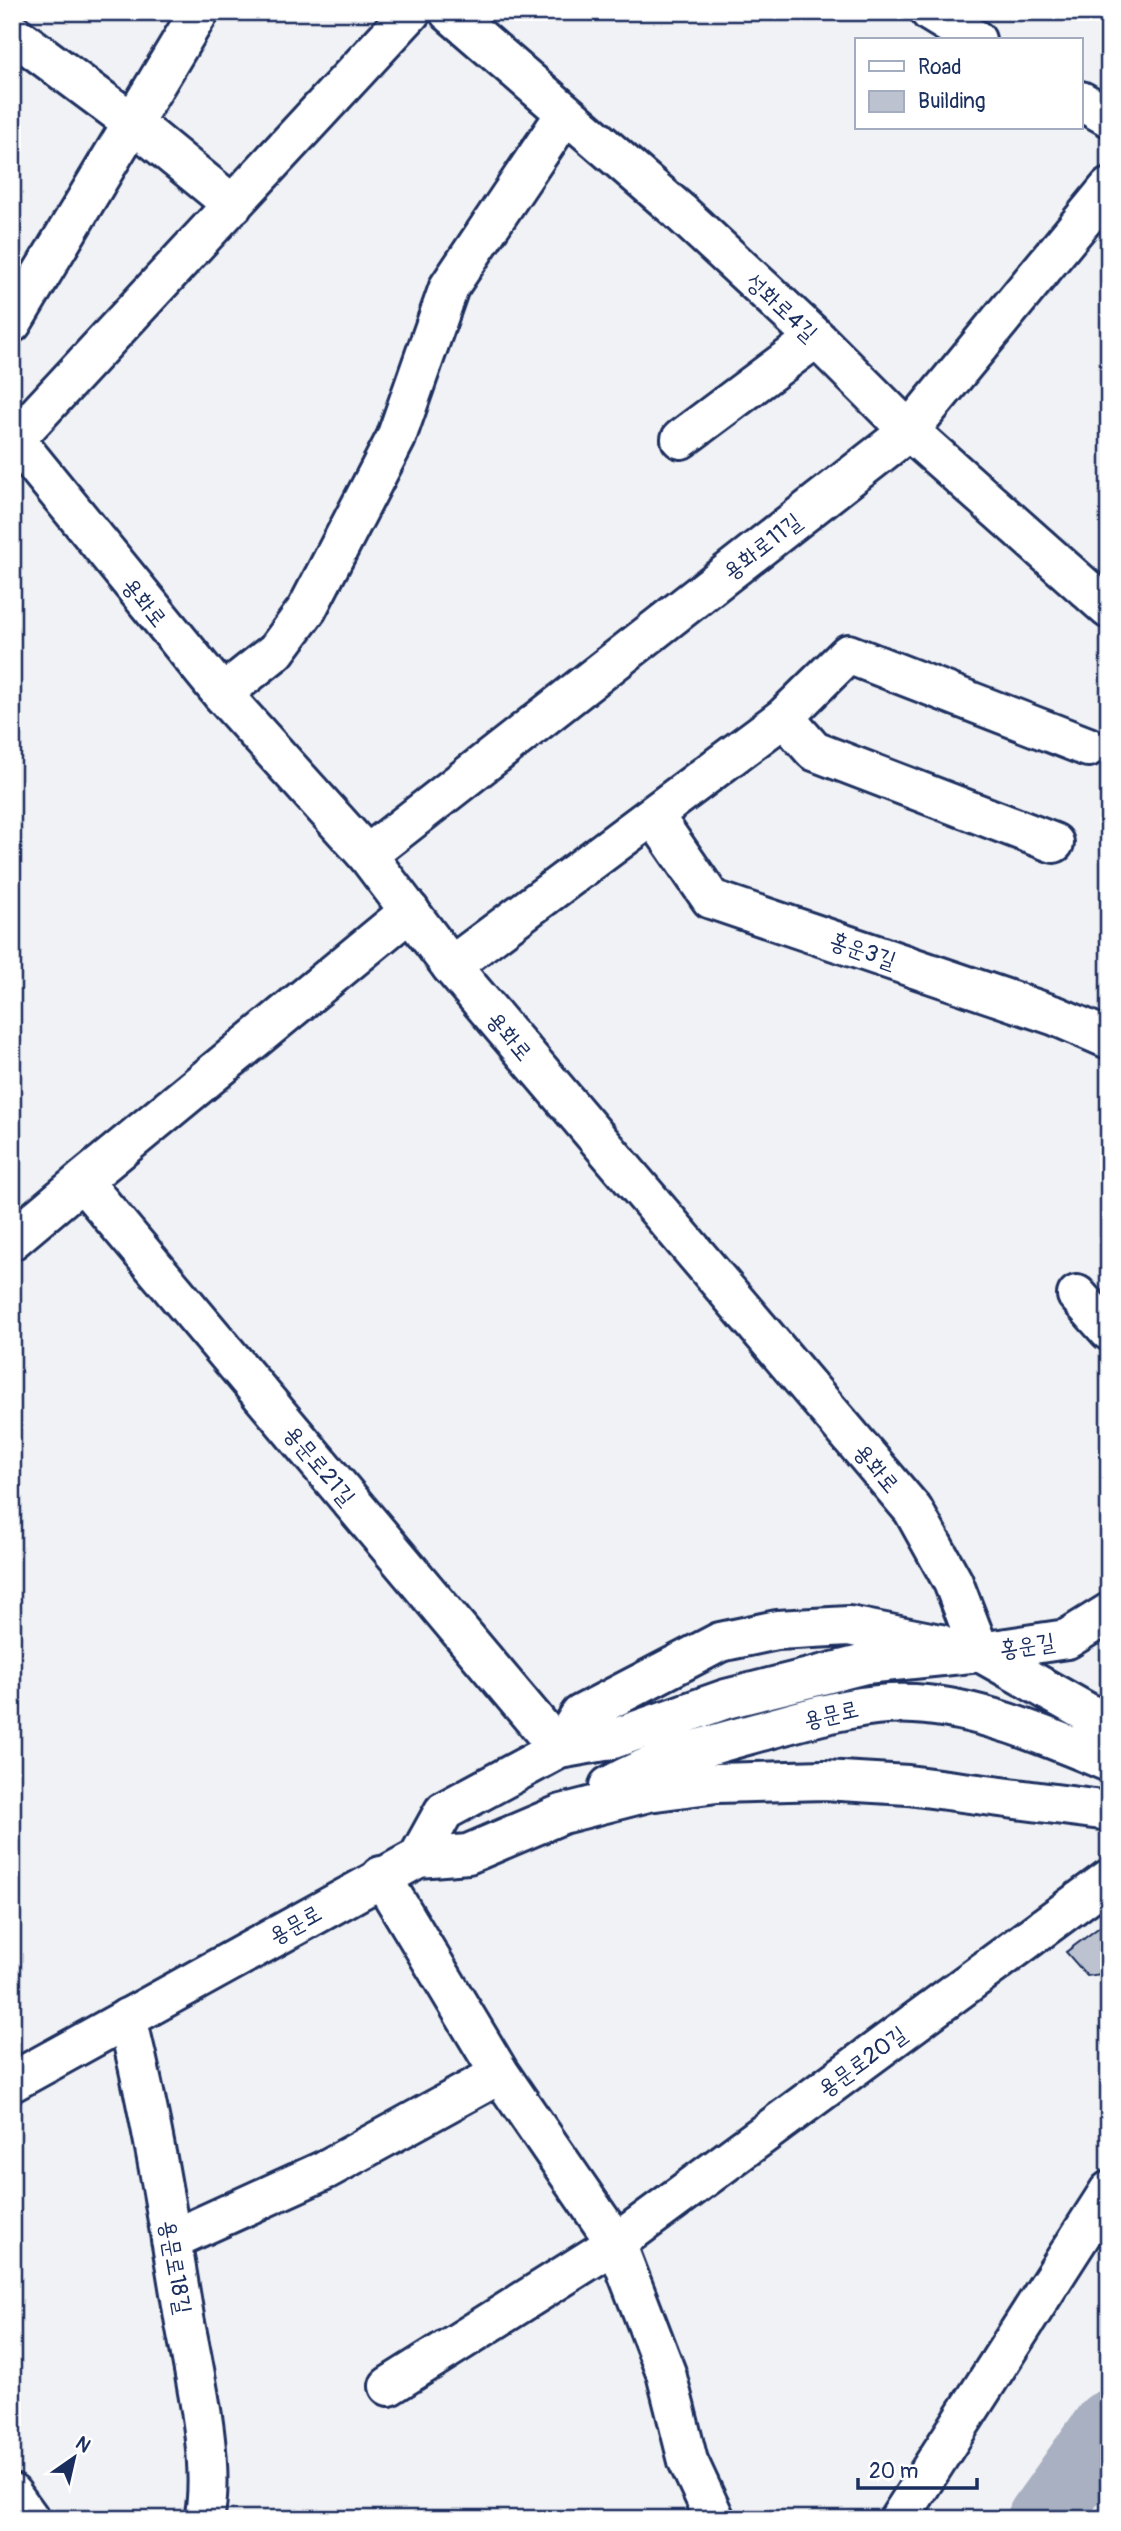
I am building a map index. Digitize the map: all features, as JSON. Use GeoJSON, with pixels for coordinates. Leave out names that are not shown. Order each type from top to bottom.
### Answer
{"type":"FeatureCollection","features":[{"type":"Feature","properties":{"kind":"street"},"geometry":{"type":"LineString","coordinates":[[12,323],[199,12]]}},
{"type":"Feature","properties":{"kind":"street"},"geometry":{"type":"LineString","coordinates":[[13,439],[411,12]]}},
{"type":"Feature","properties":{"kind":"street","name":"성화로4길"},"geometry":{"type":"LineString","coordinates":[[449,12],[679,211],[816,338],[909,431],[1109,609]]}},
{"type":"Feature","properties":{"kind":"street"},"geometry":{"type":"LineString","coordinates":[[12,33],[132,123],[233,205]]}},
{"type":"Feature","properties":{"kind":"street"},"geometry":{"type":"LineString","coordinates":[[1082,102],[1109,117]]}},
{"type":"Feature","properties":{"kind":"street"},"geometry":{"type":"LineString","coordinates":[[222,694],[276,651],[307,609],[396,438],[449,287],[566,113]]}},
{"type":"Feature","properties":{"kind":"street","name":"용화로11길"},"geometry":{"type":"LineString","coordinates":[[367,855],[909,431],[1109,188]]}},
{"type":"Feature","properties":{"kind":"street"},"geometry":{"type":"LineString","coordinates":[[681,439],[816,338]]}},
{"type":"Feature","properties":{"kind":"street","name":"용화로"},"geometry":{"type":"LineString","coordinates":[[13,439],[222,694],[367,855],[451,966],[913,1510],[953,1582],[979,1652]]}},
{"type":"Feature","properties":{"kind":"street"},"geometry":{"type":"LineString","coordinates":[[451,966],[783,717],[848,654],[1088,747]]}},
{"type":"Feature","properties":{"kind":"street"},"geometry":{"type":"LineString","coordinates":[[783,717],[814,751],[1054,843]]}},
{"type":"Feature","properties":{"kind":"street","name":"홍운3길"},"geometry":{"type":"LineString","coordinates":[[654,816],[711,898],[1056,1016],[1109,1039]]}},
{"type":"Feature","properties":{"kind":"street"},"geometry":{"type":"LineString","coordinates":[[12,1240],[410,911]]}},
{"type":"Feature","properties":{"kind":"street","name":"용문로21길"},"geometry":{"type":"LineString","coordinates":[[82,1181],[559,1749]]}},
{"type":"Feature","properties":{"kind":"street"},"geometry":{"type":"LineString","coordinates":[[1077,1295],[1109,1331]]}},
{"type":"Feature","properties":{"kind":"street","name":"홍운길"},"geometry":{"type":"LineString","coordinates":[[979,1652],[1067,1639],[1109,1613]]}},
{"type":"Feature","properties":{"kind":"street","name":"용문로"},"geometry":{"type":"LineString","coordinates":[[559,1749],[580,1715],[720,1642],[777,1630],[849,1626],[979,1652],[1109,1725]]}},
{"type":"Feature","properties":{"kind":"street","name":"용문로"},"geometry":{"type":"LineString","coordinates":[[14,2079],[418,1858],[444,1811],[559,1749],[610,1740],[741,1695],[865,1664],[979,1652]]}},
{"type":"Feature","properties":{"kind":"street"},"geometry":{"type":"LineString","coordinates":[[741,1695],[776,1697],[786,1704],[788,1715],[781,1726]]}},
{"type":"Feature","properties":{"kind":"street","name":"용문로"},"geometry":{"type":"LineString","coordinates":[[562,1814],[612,1784],[687,1751],[877,1704],[917,1704],[962,1712],[1039,1734],[1109,1762]]}},
{"type":"Feature","properties":{"kind":"street"},"geometry":{"type":"LineString","coordinates":[[418,1858],[468,1854],[562,1814],[648,1792],[717,1783],[824,1780],[1004,1795],[1109,1811]]}},
{"type":"Feature","properties":{"kind":"street"},"geometry":{"type":"LineString","coordinates":[[381,1876],[500,2074],[616,2243],[666,2372],[688,2461],[715,2519]]}},
{"type":"Feature","properties":{"kind":"street","name":"용문로20길"},"geometry":{"type":"LineString","coordinates":[[389,2386],[616,2243],[1109,1879]]}},
{"type":"Feature","properties":{"kind":"street","name":"용문로18길"},"geometry":{"type":"LineString","coordinates":[[127,2018],[149,2107],[201,2414],[208,2503],[204,2519]]}},
{"type":"Feature","properties":{"kind":"street"},"geometry":{"type":"LineString","coordinates":[[171,2240],[325,2170],[500,2074]]}},
{"type":"Feature","properties":{"kind":"street"},"geometry":{"type":"LineString","coordinates":[[899,2519],[1109,2191]]}},
{"type":"Feature","properties":{"kind":"street"},"geometry":{"type":"LineString","coordinates":[[12,2494],[30,2519]]}},
{"type":"Feature","properties":{"kind":"building"},"geometry":{"type":"Polygon","coordinates":[[[1109,1920],[1109,1973],[1087,1976],[1066,1952],[1109,1920]]]}},
{"type":"Feature","properties":{"kind":"waterway"},"geometry":{"type":"LineString","coordinates":[[1043,2519],[1109,2426]]}}]}
